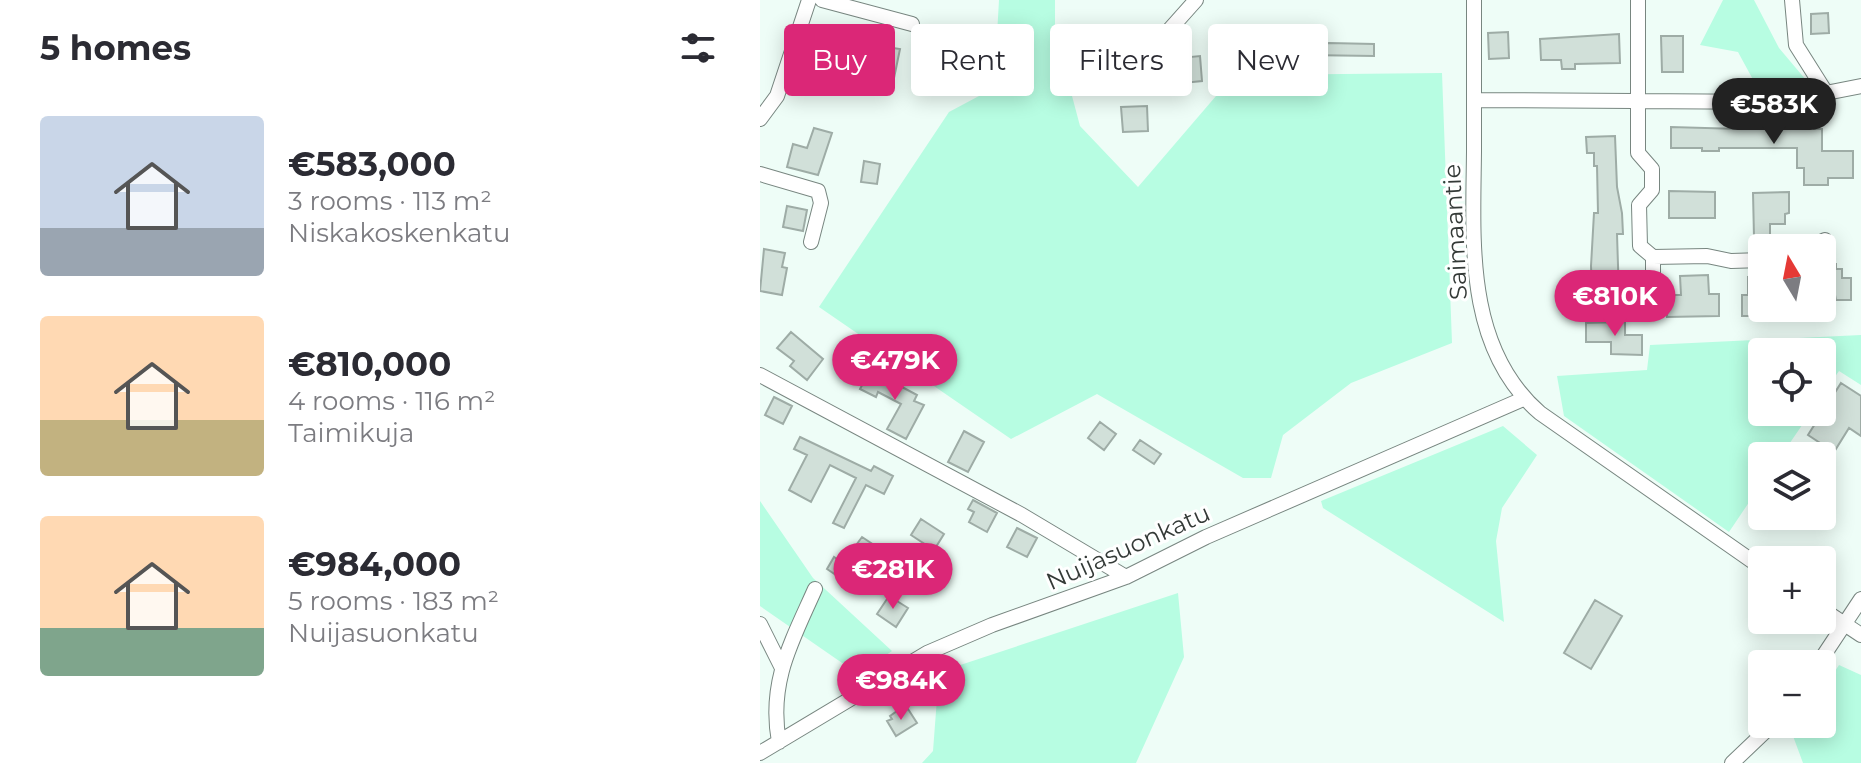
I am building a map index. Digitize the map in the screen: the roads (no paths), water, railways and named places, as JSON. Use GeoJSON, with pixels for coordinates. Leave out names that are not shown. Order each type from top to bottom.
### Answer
{"type":"FeatureCollection","features":[{"type":"Feature","properties":{"kind":"street"},"geometry":{"type":"LineString","coordinates":[[760,119],[777,96],[809,0]]}},
{"type":"Feature","properties":{"kind":"street"},"geometry":{"type":"LineString","coordinates":[[822,0],[912,24]]}},
{"type":"Feature","properties":{"kind":"street"},"geometry":{"type":"LineString","coordinates":[[1175,24],[1196,0]]}},
{"type":"Feature","properties":{"kind":"street","name":"Saimaantie"},"geometry":{"type":"LineString","coordinates":[[1474,0],[1475,285],[1493,348],[1523,399],[1563,431],[1748,558]]}},
{"type":"Feature","properties":{"kind":"street"},"geometry":{"type":"LineString","coordinates":[[1638,0],[1638,153],[1652,169],[1652,190],[1639,205],[1640,246],[1653,257],[1748,260]]}},
{"type":"Feature","properties":{"kind":"street"},"geometry":{"type":"LineString","coordinates":[[1792,0],[1796,45],[1825,91]]}},
{"type":"Feature","properties":{"kind":"street"},"geometry":{"type":"LineString","coordinates":[[1474,100],[1780,102],[1861,86]]}},
{"type":"Feature","properties":{"kind":"street"},"geometry":{"type":"LineString","coordinates":[[760,174],[818,191],[821,203],[811,242]]}},
{"type":"Feature","properties":{"kind":"street"},"geometry":{"type":"LineString","coordinates":[[1653,257],[1653,305]]}},
{"type":"Feature","properties":{"kind":"street"},"geometry":{"type":"LineString","coordinates":[[760,375],[1022,515],[1126,577]]}},
{"type":"Feature","properties":{"kind":"street","name":"Nuijasuonkatu"},"geometry":{"type":"LineString","coordinates":[[760,753],[927,653],[992,625],[1126,577],[1206,537],[1523,399]]}},
{"type":"Feature","properties":{"kind":"street"},"geometry":{"type":"LineString","coordinates":[[779,742],[774,717],[781,666],[815,589]]}},
{"type":"Feature","properties":{"kind":"street"},"geometry":{"type":"LineString","coordinates":[[1827,650],[1861,599]]}},
{"type":"Feature","properties":{"kind":"street"},"geometry":{"type":"LineString","coordinates":[[1836,618],[1861,635]]}},
{"type":"Feature","properties":{"kind":"street"},"geometry":{"type":"LineString","coordinates":[[760,624],[781,666]]}},
{"type":"Feature","properties":{"kind":"street"},"geometry":{"type":"LineString","coordinates":[[1732,763],[1758,738]]}}]}
